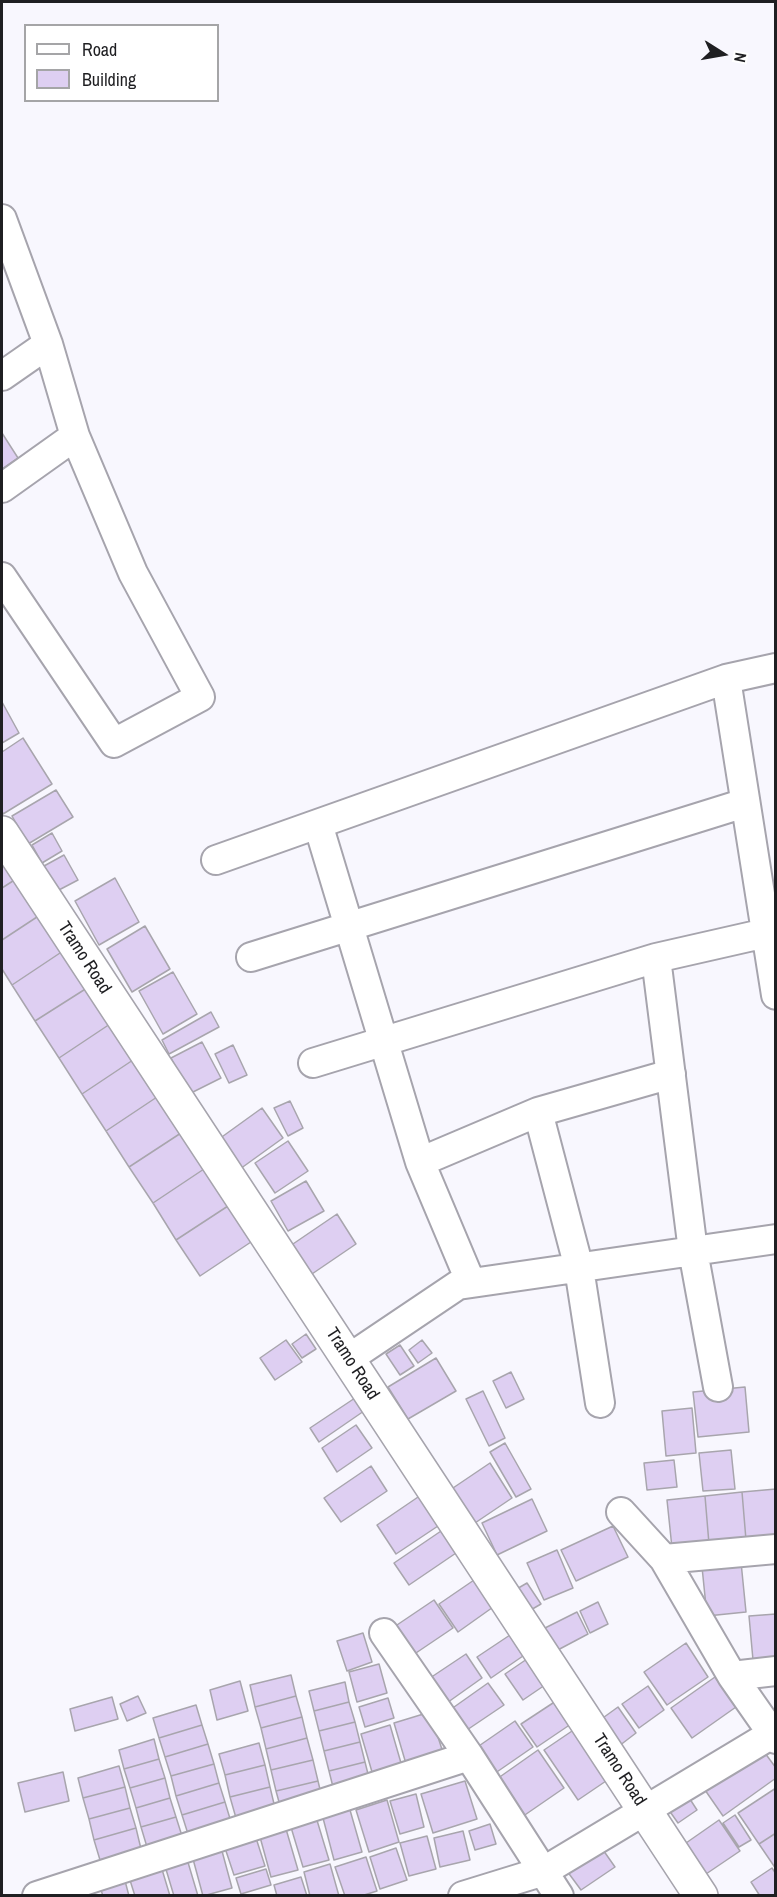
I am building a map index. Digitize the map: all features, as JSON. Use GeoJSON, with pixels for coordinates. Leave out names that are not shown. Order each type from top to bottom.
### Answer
{"type":"FeatureCollection","features":[{"type":"Feature","properties":{"kind":"street"},"geometry":{"type":"LineString","coordinates":[[2,219],[8,257],[48,344],[75,436],[133,573],[200,697],[114,743],[2,578]]}},
{"type":"Feature","properties":{"kind":"street"},"geometry":{"type":"LineString","coordinates":[[2,376],[48,344]]}},
{"type":"Feature","properties":{"kind":"street"},"geometry":{"type":"LineString","coordinates":[[2,488],[75,436]]}},
{"type":"Feature","properties":{"kind":"street"},"geometry":{"type":"LineString","coordinates":[[216,860],[726,679],[776,668]]}},
{"type":"Feature","properties":{"kind":"street"},"geometry":{"type":"LineString","coordinates":[[726,679],[776,995]]}},
{"type":"Feature","properties":{"kind":"street"},"geometry":{"type":"LineString","coordinates":[[251,957],[745,803]]}},
{"type":"Feature","properties":{"kind":"street"},"geometry":{"type":"LineString","coordinates":[[318,824],[420,1162],[471,1283]]}},
{"type":"Feature","properties":{"kind":"street","name":"Tramo Road"},"geometry":{"type":"LineString","coordinates":[[2,833],[702,1896]]}},
{"type":"Feature","properties":{"kind":"street"},"geometry":{"type":"LineString","coordinates":[[313,1063],[656,958],[766,933]]}},
{"type":"Feature","properties":{"kind":"street"},"geometry":{"type":"LineString","coordinates":[[656,958],[693,1251],[718,1387]]}},
{"type":"Feature","properties":{"kind":"street"},"geometry":{"type":"LineString","coordinates":[[420,1162],[538,1112],[670,1074]]}},
{"type":"Feature","properties":{"kind":"street"},"geometry":{"type":"LineString","coordinates":[[538,1112],[579,1268],[600,1403]]}},
{"type":"Feature","properties":{"kind":"street"},"geometry":{"type":"LineString","coordinates":[[348,1359],[458,1285],[776,1239]]}},
{"type":"Feature","properties":{"kind":"street"},"geometry":{"type":"LineString","coordinates":[[463,1896],[544,1871],[774,1737],[732,1676],[664,1559],[621,1512]]}},
{"type":"Feature","properties":{"kind":"street"},"geometry":{"type":"LineString","coordinates":[[664,1559],[776,1549]]}},
{"type":"Feature","properties":{"kind":"street"},"geometry":{"type":"LineString","coordinates":[[384,1633],[469,1756],[559,1896]]}},
{"type":"Feature","properties":{"kind":"street"},"geometry":{"type":"LineString","coordinates":[[732,1676],[776,1671]]}},
{"type":"Feature","properties":{"kind":"street"},"geometry":{"type":"LineString","coordinates":[[37,1896],[469,1756]]}},
{"type":"Feature","properties":{"kind":"building"},"geometry":{"type":"Polygon","coordinates":[[[2,433],[18,458],[2,469],[2,433]]]}},
{"type":"Feature","properties":{"kind":"building"},"geometry":{"type":"Polygon","coordinates":[[[2,702],[19,733],[2,743],[2,702]]]}},
{"type":"Feature","properties":{"kind":"building"},"geometry":{"type":"Polygon","coordinates":[[[23,738],[52,784],[3,814],[2,752],[23,738]]]}},
{"type":"Feature","properties":{"kind":"building"},"geometry":{"type":"Polygon","coordinates":[[[56,790],[73,817],[28,844],[12,816],[56,790]]]}},
{"type":"Feature","properties":{"kind":"building"},"geometry":{"type":"Polygon","coordinates":[[[52,833],[62,851],[42,863],[32,845],[52,833]]]}},
{"type":"Feature","properties":{"kind":"building"},"geometry":{"type":"Polygon","coordinates":[[[64,855],[78,880],[57,891],[44,866],[64,855]]]}},
{"type":"Feature","properties":{"kind":"building"},"geometry":{"type":"Polygon","coordinates":[[[2,857],[16,879],[2,888],[2,857]]]}},
{"type":"Feature","properties":{"kind":"building"},"geometry":{"type":"Polygon","coordinates":[[[115,878],[139,922],[99,945],[75,901],[115,878]]]}},
{"type":"Feature","properties":{"kind":"building"},"geometry":{"type":"Polygon","coordinates":[[[16,879],[40,915],[2,940],[2,888],[16,879]]]}},
{"type":"Feature","properties":{"kind":"building"},"geometry":{"type":"Polygon","coordinates":[[[40,915],[63,951],[12,985],[2,969],[2,940],[40,915]]]}},
{"type":"Feature","properties":{"kind":"building"},"geometry":{"type":"Polygon","coordinates":[[[145,926],[170,969],[132,992],[107,949],[145,926]]]}},
{"type":"Feature","properties":{"kind":"building"},"geometry":{"type":"Polygon","coordinates":[[[63,951],[87,988],[35,1021],[12,985],[63,951]]]}},
{"type":"Feature","properties":{"kind":"building"},"geometry":{"type":"Polygon","coordinates":[[[173,972],[197,1014],[163,1034],[139,991],[173,972]]]}},
{"type":"Feature","properties":{"kind":"building"},"geometry":{"type":"Polygon","coordinates":[[[87,988],[110,1024],[59,1058],[35,1021],[87,988]]]}},
{"type":"Feature","properties":{"kind":"building"},"geometry":{"type":"Polygon","coordinates":[[[211,1012],[219,1027],[169,1054],[162,1040],[211,1012]]]}},
{"type":"Feature","properties":{"kind":"building"},"geometry":{"type":"Polygon","coordinates":[[[110,1024],[133,1060],[82,1094],[59,1058],[110,1024]]]}},
{"type":"Feature","properties":{"kind":"building"},"geometry":{"type":"Polygon","coordinates":[[[202,1042],[221,1078],[189,1094],[171,1058],[202,1042]]]}},
{"type":"Feature","properties":{"kind":"building"},"geometry":{"type":"Polygon","coordinates":[[[233,1045],[247,1075],[229,1083],[215,1054],[233,1045]]]}},
{"type":"Feature","properties":{"kind":"building"},"geometry":{"type":"Polygon","coordinates":[[[133,1060],[157,1097],[106,1131],[82,1094],[133,1060]]]}},
{"type":"Feature","properties":{"kind":"building"},"geometry":{"type":"Polygon","coordinates":[[[157,1097],[181,1133],[129,1167],[106,1131],[157,1097]]]}},
{"type":"Feature","properties":{"kind":"building"},"geometry":{"type":"Polygon","coordinates":[[[290,1101],[303,1128],[288,1136],[274,1108],[290,1101]]]}},
{"type":"Feature","properties":{"kind":"building"},"geometry":{"type":"Polygon","coordinates":[[[262,1108],[283,1138],[240,1169],[219,1139],[262,1108]]]}},
{"type":"Feature","properties":{"kind":"building"},"geometry":{"type":"Polygon","coordinates":[[[181,1133],[204,1169],[153,1203],[129,1167],[181,1133]]]}},
{"type":"Feature","properties":{"kind":"building"},"geometry":{"type":"Polygon","coordinates":[[[288,1141],[308,1171],[275,1193],[255,1163],[288,1141]]]}},
{"type":"Feature","properties":{"kind":"building"},"geometry":{"type":"Polygon","coordinates":[[[204,1169],[228,1206],[176,1240],[153,1203],[204,1169]]]}},
{"type":"Feature","properties":{"kind":"building"},"geometry":{"type":"Polygon","coordinates":[[[306,1181],[324,1211],[288,1231],[271,1201],[306,1181]]]}},
{"type":"Feature","properties":{"kind":"building"},"geometry":{"type":"Polygon","coordinates":[[[228,1206],[251,1242],[200,1276],[176,1240],[228,1206]]]}},
{"type":"Feature","properties":{"kind":"building"},"geometry":{"type":"Polygon","coordinates":[[[337,1214],[356,1244],[309,1276],[290,1246],[337,1214]]]}},
{"type":"Feature","properties":{"kind":"building"},"geometry":{"type":"Polygon","coordinates":[[[306,1334],[316,1349],[302,1358],[292,1344],[306,1334]]]}},
{"type":"Feature","properties":{"kind":"building"},"geometry":{"type":"Polygon","coordinates":[[[286,1340],[302,1362],[275,1380],[260,1358],[286,1340]]]}},
{"type":"Feature","properties":{"kind":"building"},"geometry":{"type":"Polygon","coordinates":[[[422,1340],[432,1353],[418,1363],[409,1350],[422,1340]]]}},
{"type":"Feature","properties":{"kind":"building"},"geometry":{"type":"Polygon","coordinates":[[[400,1345],[414,1366],[400,1375],[386,1354],[400,1345]]]}},
{"type":"Feature","properties":{"kind":"building"},"geometry":{"type":"Polygon","coordinates":[[[436,1358],[456,1391],[408,1419],[388,1387],[436,1358]]]}},
{"type":"Feature","properties":{"kind":"building"},"geometry":{"type":"Polygon","coordinates":[[[511,1372],[524,1399],[506,1408],[493,1381],[511,1372]]]}},
{"type":"Feature","properties":{"kind":"building"},"geometry":{"type":"Polygon","coordinates":[[[745,1387],[749,1432],[698,1437],[693,1392],[745,1387]]]}},
{"type":"Feature","properties":{"kind":"building"},"geometry":{"type":"Polygon","coordinates":[[[483,1391],[505,1438],[489,1446],[466,1399],[483,1391]]]}},
{"type":"Feature","properties":{"kind":"building"},"geometry":{"type":"Polygon","coordinates":[[[355,1398],[364,1411],[319,1442],[310,1428],[355,1398]]]}},
{"type":"Feature","properties":{"kind":"building"},"geometry":{"type":"Polygon","coordinates":[[[692,1408],[696,1453],[666,1456],[662,1411],[692,1408]]]}},
{"type":"Feature","properties":{"kind":"building"},"geometry":{"type":"Polygon","coordinates":[[[356,1425],[372,1448],[337,1472],[322,1448],[356,1425]]]}},
{"type":"Feature","properties":{"kind":"building"},"geometry":{"type":"Polygon","coordinates":[[[505,1443],[531,1489],[516,1497],[490,1452],[505,1443]]]}},
{"type":"Feature","properties":{"kind":"building"},"geometry":{"type":"Polygon","coordinates":[[[731,1450],[735,1489],[703,1491],[699,1453],[731,1450]]]}},
{"type":"Feature","properties":{"kind":"building"},"geometry":{"type":"Polygon","coordinates":[[[674,1460],[677,1487],[647,1490],[644,1463],[674,1460]]]}},
{"type":"Feature","properties":{"kind":"building"},"geometry":{"type":"Polygon","coordinates":[[[490,1463],[512,1498],[472,1525],[450,1490],[490,1463]]]}},
{"type":"Feature","properties":{"kind":"building"},"geometry":{"type":"Polygon","coordinates":[[[371,1466],[387,1491],[341,1522],[324,1498],[371,1466]]]}},
{"type":"Feature","properties":{"kind":"building"},"geometry":{"type":"Polygon","coordinates":[[[776,1489],[776,1538],[746,1540],[742,1492],[776,1489]]]}},
{"type":"Feature","properties":{"kind":"building"},"geometry":{"type":"Polygon","coordinates":[[[742,1492],[746,1540],[709,1544],[705,1496],[742,1492]]]}},
{"type":"Feature","properties":{"kind":"building"},"geometry":{"type":"Polygon","coordinates":[[[421,1495],[441,1524],[396,1554],[377,1525],[421,1495]]]}},
{"type":"Feature","properties":{"kind":"building"},"geometry":{"type":"Polygon","coordinates":[[[705,1496],[709,1544],[672,1548],[667,1500],[705,1496]]]}},
{"type":"Feature","properties":{"kind":"building"},"geometry":{"type":"Polygon","coordinates":[[[532,1499],[547,1531],[497,1555],[482,1523],[532,1499]]]}},
{"type":"Feature","properties":{"kind":"building"},"geometry":{"type":"Polygon","coordinates":[[[613,1526],[628,1557],[576,1581],[561,1550],[613,1526]]]}},
{"type":"Feature","properties":{"kind":"building"},"geometry":{"type":"Polygon","coordinates":[[[444,1529],[459,1551],[409,1585],[394,1563],[444,1529]]]}},
{"type":"Feature","properties":{"kind":"building"},"geometry":{"type":"Polygon","coordinates":[[[557,1550],[573,1588],[544,1600],[527,1563],[557,1550]]]}},
{"type":"Feature","properties":{"kind":"building"},"geometry":{"type":"Polygon","coordinates":[[[741,1562],[746,1612],[707,1616],[702,1567],[741,1562]]]}},
{"type":"Feature","properties":{"kind":"building"},"geometry":{"type":"Polygon","coordinates":[[[477,1578],[496,1605],[458,1632],[439,1604],[477,1578]]]}},
{"type":"Feature","properties":{"kind":"building"},"geometry":{"type":"Polygon","coordinates":[[[527,1583],[541,1604],[529,1611],[515,1590],[527,1583]]]}},
{"type":"Feature","properties":{"kind":"building"},"geometry":{"type":"Polygon","coordinates":[[[434,1600],[453,1628],[410,1657],[391,1629],[434,1600]]]}},
{"type":"Feature","properties":{"kind":"building"},"geometry":{"type":"Polygon","coordinates":[[[598,1602],[608,1624],[590,1633],[580,1611],[598,1602]]]}},
{"type":"Feature","properties":{"kind":"building"},"geometry":{"type":"Polygon","coordinates":[[[577,1612],[588,1634],[554,1652],[543,1629],[577,1612]]]}},
{"type":"Feature","properties":{"kind":"building"},"geometry":{"type":"Polygon","coordinates":[[[776,1614],[776,1658],[753,1660],[749,1616],[776,1614]]]}},
{"type":"Feature","properties":{"kind":"building"},"geometry":{"type":"Polygon","coordinates":[[[363,1633],[372,1662],[347,1671],[337,1641],[363,1633]]]}},
{"type":"Feature","properties":{"kind":"building"},"geometry":{"type":"Polygon","coordinates":[[[510,1635],[523,1656],[491,1678],[477,1657],[510,1635]]]}},
{"type":"Feature","properties":{"kind":"building"},"geometry":{"type":"Polygon","coordinates":[[[686,1643],[708,1677],[667,1705],[644,1672],[686,1643]]]}},
{"type":"Feature","properties":{"kind":"building"},"geometry":{"type":"Polygon","coordinates":[[[466,1654],[482,1678],[444,1705],[427,1680],[466,1654]]]}},
{"type":"Feature","properties":{"kind":"building"},"geometry":{"type":"Polygon","coordinates":[[[527,1659],[545,1685],[523,1700],[505,1674],[527,1659]]]}},
{"type":"Feature","properties":{"kind":"building"},"geometry":{"type":"Polygon","coordinates":[[[379,1664],[387,1693],[357,1702],[349,1672],[379,1664]]]}},
{"type":"Feature","properties":{"kind":"building"},"geometry":{"type":"Polygon","coordinates":[[[291,1675],[296,1696],[255,1707],[250,1685],[291,1675]]]}},
{"type":"Feature","properties":{"kind":"building"},"geometry":{"type":"Polygon","coordinates":[[[715,1677],[736,1707],[692,1738],[671,1708],[715,1677]]]}},
{"type":"Feature","properties":{"kind":"building"},"geometry":{"type":"Polygon","coordinates":[[[240,1681],[248,1711],[217,1720],[210,1690],[240,1681]]]}},
{"type":"Feature","properties":{"kind":"building"},"geometry":{"type":"Polygon","coordinates":[[[345,1682],[349,1702],[314,1711],[309,1691],[345,1682]]]}},
{"type":"Feature","properties":{"kind":"building"},"geometry":{"type":"Polygon","coordinates":[[[488,1683],[504,1705],[461,1734],[447,1712],[488,1683]]]}},
{"type":"Feature","properties":{"kind":"building"},"geometry":{"type":"Polygon","coordinates":[[[648,1686],[664,1710],[639,1728],[622,1704],[648,1686]]]}},
{"type":"Feature","properties":{"kind":"building"},"geometry":{"type":"Polygon","coordinates":[[[138,1696],[146,1713],[127,1721],[120,1704],[138,1696]]]}},
{"type":"Feature","properties":{"kind":"building"},"geometry":{"type":"Polygon","coordinates":[[[296,1696],[302,1717],[261,1728],[255,1707],[296,1696]]]}},
{"type":"Feature","properties":{"kind":"building"},"geometry":{"type":"Polygon","coordinates":[[[112,1697],[118,1719],[75,1731],[70,1709],[112,1697]]]}},
{"type":"Feature","properties":{"kind":"building"},"geometry":{"type":"Polygon","coordinates":[[[388,1698],[394,1718],[365,1727],[359,1707],[388,1698]]]}},
{"type":"Feature","properties":{"kind":"building"},"geometry":{"type":"Polygon","coordinates":[[[556,1701],[571,1724],[537,1747],[521,1724],[556,1701]]]}},
{"type":"Feature","properties":{"kind":"building"},"geometry":{"type":"Polygon","coordinates":[[[349,1702],[355,1722],[319,1731],[314,1711],[349,1702]]]}},
{"type":"Feature","properties":{"kind":"building"},"geometry":{"type":"Polygon","coordinates":[[[196,1705],[202,1725],[159,1738],[153,1718],[196,1705]]]}},
{"type":"Feature","properties":{"kind":"building"},"geometry":{"type":"Polygon","coordinates":[[[618,1707],[636,1733],[619,1746],[600,1720],[618,1707]]]}},
{"type":"Feature","properties":{"kind":"building"},"geometry":{"type":"Polygon","coordinates":[[[430,1712],[446,1762],[409,1774],[394,1723],[430,1712]]]}},
{"type":"Feature","properties":{"kind":"building"},"geometry":{"type":"Polygon","coordinates":[[[302,1717],[307,1738],[266,1749],[261,1728],[302,1717]]]}},
{"type":"Feature","properties":{"kind":"building"},"geometry":{"type":"Polygon","coordinates":[[[515,1721],[533,1747],[491,1776],[473,1750],[515,1721]]]}},
{"type":"Feature","properties":{"kind":"building"},"geometry":{"type":"Polygon","coordinates":[[[355,1722],[360,1742],[324,1751],[319,1731],[355,1722]]]}},
{"type":"Feature","properties":{"kind":"building"},"geometry":{"type":"Polygon","coordinates":[[[202,1725],[208,1744],[165,1757],[159,1738],[202,1725]]]}},
{"type":"Feature","properties":{"kind":"building"},"geometry":{"type":"Polygon","coordinates":[[[390,1725],[401,1763],[372,1772],[361,1734],[390,1725]]]}},
{"type":"Feature","properties":{"kind":"building"},"geometry":{"type":"Polygon","coordinates":[[[575,1729],[609,1779],[578,1800],[544,1750],[575,1729]]]}},
{"type":"Feature","properties":{"kind":"building"},"geometry":{"type":"Polygon","coordinates":[[[307,1738],[313,1760],[271,1770],[266,1749],[307,1738]]]}},
{"type":"Feature","properties":{"kind":"building"},"geometry":{"type":"Polygon","coordinates":[[[154,1739],[159,1759],[124,1769],[119,1750],[154,1739]]]}},
{"type":"Feature","properties":{"kind":"building"},"geometry":{"type":"Polygon","coordinates":[[[360,1742],[365,1762],[329,1771],[324,1751],[360,1742]]]}},
{"type":"Feature","properties":{"kind":"building"},"geometry":{"type":"Polygon","coordinates":[[[259,1743],[265,1765],[225,1775],[219,1754],[259,1743]]]}},
{"type":"Feature","properties":{"kind":"building"},"geometry":{"type":"Polygon","coordinates":[[[208,1744],[214,1764],[171,1776],[165,1757],[208,1744]]]}},
{"type":"Feature","properties":{"kind":"building"},"geometry":{"type":"Polygon","coordinates":[[[762,1749],[776,1768],[776,1778],[723,1816],[705,1790],[762,1749]]]}},
{"type":"Feature","properties":{"kind":"building"},"geometry":{"type":"Polygon","coordinates":[[[538,1750],[564,1788],[519,1819],[494,1781],[538,1750]]]}},
{"type":"Feature","properties":{"kind":"building"},"geometry":{"type":"Polygon","coordinates":[[[159,1759],[165,1778],[130,1788],[124,1769],[159,1759]]]}},
{"type":"Feature","properties":{"kind":"building"},"geometry":{"type":"Polygon","coordinates":[[[313,1760],[318,1781],[276,1791],[271,1770],[313,1760]]]}},
{"type":"Feature","properties":{"kind":"building"},"geometry":{"type":"Polygon","coordinates":[[[365,1762],[370,1782],[334,1791],[329,1771],[365,1762]]]}},
{"type":"Feature","properties":{"kind":"building"},"geometry":{"type":"Polygon","coordinates":[[[214,1764],[219,1783],[176,1796],[171,1776],[214,1764]]]}},
{"type":"Feature","properties":{"kind":"building"},"geometry":{"type":"Polygon","coordinates":[[[265,1765],[270,1787],[230,1797],[225,1775],[265,1765]]]}},
{"type":"Feature","properties":{"kind":"building"},"geometry":{"type":"Polygon","coordinates":[[[119,1766],[125,1787],[83,1798],[78,1778],[119,1766]]]}},
{"type":"Feature","properties":{"kind":"building"},"geometry":{"type":"Polygon","coordinates":[[[63,1772],[69,1801],[25,1812],[18,1783],[63,1772]]]}},
{"type":"Feature","properties":{"kind":"building"},"geometry":{"type":"Polygon","coordinates":[[[165,1778],[170,1798],[136,1808],[130,1788],[165,1778]]]}},
{"type":"Feature","properties":{"kind":"building"},"geometry":{"type":"Polygon","coordinates":[[[318,1781],[323,1802],[282,1813],[276,1791],[318,1781]]]}},
{"type":"Feature","properties":{"kind":"building"},"geometry":{"type":"Polygon","coordinates":[[[465,1781],[477,1819],[433,1833],[421,1794],[465,1781]]]}},
{"type":"Feature","properties":{"kind":"building"},"geometry":{"type":"Polygon","coordinates":[[[219,1783],[225,1802],[182,1815],[176,1796],[219,1783]]]}},
{"type":"Feature","properties":{"kind":"building"},"geometry":{"type":"Polygon","coordinates":[[[125,1787],[130,1808],[89,1819],[83,1798],[125,1787]]]}},
{"type":"Feature","properties":{"kind":"building"},"geometry":{"type":"Polygon","coordinates":[[[270,1787],[275,1808],[236,1818],[230,1797],[270,1787]]]}},
{"type":"Feature","properties":{"kind":"building"},"geometry":{"type":"Polygon","coordinates":[[[776,1788],[776,1833],[759,1844],[738,1813],[776,1788]]]}},
{"type":"Feature","properties":{"kind":"building"},"geometry":{"type":"Polygon","coordinates":[[[686,1793],[697,1810],[678,1823],[666,1806],[686,1793]]]}},
{"type":"Feature","properties":{"kind":"building"},"geometry":{"type":"Polygon","coordinates":[[[416,1794],[424,1827],[400,1834],[390,1801],[416,1794]]]}},
{"type":"Feature","properties":{"kind":"building"},"geometry":{"type":"Polygon","coordinates":[[[170,1798],[176,1817],[141,1827],[136,1808],[170,1798]]]}},
{"type":"Feature","properties":{"kind":"building"},"geometry":{"type":"Polygon","coordinates":[[[387,1800],[399,1842],[369,1852],[356,1810],[387,1800]]]}},
{"type":"Feature","properties":{"kind":"building"},"geometry":{"type":"Polygon","coordinates":[[[225,1802],[231,1822],[188,1834],[182,1815],[225,1802]]]}},
{"type":"Feature","properties":{"kind":"building"},"geometry":{"type":"Polygon","coordinates":[[[130,1808],[136,1828],[94,1840],[89,1819],[130,1808]]]}},
{"type":"Feature","properties":{"kind":"building"},"geometry":{"type":"Polygon","coordinates":[[[350,1810],[362,1852],[334,1860],[323,1818],[350,1810]]]}},
{"type":"Feature","properties":{"kind":"building"},"geometry":{"type":"Polygon","coordinates":[[[735,1815],[751,1840],[739,1847],[723,1823],[735,1815]]]}},
{"type":"Feature","properties":{"kind":"building"},"geometry":{"type":"Polygon","coordinates":[[[176,1817],[182,1836],[147,1847],[141,1827],[176,1817]]]}},
{"type":"Feature","properties":{"kind":"building"},"geometry":{"type":"Polygon","coordinates":[[[316,1817],[329,1860],[303,1867],[290,1824],[316,1817]]]}},
{"type":"Feature","properties":{"kind":"building"},"geometry":{"type":"Polygon","coordinates":[[[719,1820],[740,1851],[706,1874],[686,1843],[719,1820]]]}},
{"type":"Feature","properties":{"kind":"building"},"geometry":{"type":"Polygon","coordinates":[[[490,1824],[496,1844],[475,1850],[469,1831],[490,1824]]]}},
{"type":"Feature","properties":{"kind":"building"},"geometry":{"type":"Polygon","coordinates":[[[136,1828],[141,1849],[100,1860],[94,1840],[136,1828]]]}},
{"type":"Feature","properties":{"kind":"building"},"geometry":{"type":"Polygon","coordinates":[[[286,1829],[298,1870],[271,1877],[260,1837],[286,1829]]]}},
{"type":"Feature","properties":{"kind":"building"},"geometry":{"type":"Polygon","coordinates":[[[463,1831],[470,1860],[440,1867],[434,1838],[463,1831]]]}},
{"type":"Feature","properties":{"kind":"building"},"geometry":{"type":"Polygon","coordinates":[[[776,1833],[776,1869],[759,1844],[776,1833]]]}},
{"type":"Feature","properties":{"kind":"building"},"geometry":{"type":"Polygon","coordinates":[[[427,1836],[436,1869],[409,1876],[400,1843],[427,1836]]]}},
{"type":"Feature","properties":{"kind":"building"},"geometry":{"type":"Polygon","coordinates":[[[256,1838],[265,1866],[234,1875],[225,1848],[256,1838]]]}},
{"type":"Feature","properties":{"kind":"building"},"geometry":{"type":"Polygon","coordinates":[[[601,1847],[615,1867],[581,1890],[567,1871],[601,1847]]]}},
{"type":"Feature","properties":{"kind":"building"},"geometry":{"type":"Polygon","coordinates":[[[396,1848],[407,1880],[380,1889],[370,1857],[396,1848]]]}},
{"type":"Feature","properties":{"kind":"building"},"geometry":{"type":"Polygon","coordinates":[[[222,1851],[232,1888],[203,1896],[193,1859],[222,1851]]]}},
{"type":"Feature","properties":{"kind":"building"},"geometry":{"type":"Polygon","coordinates":[[[366,1857],[377,1891],[361,1896],[345,1896],[335,1867],[366,1857]]]}},
{"type":"Feature","properties":{"kind":"building"},"geometry":{"type":"Polygon","coordinates":[[[187,1859],[198,1896],[174,1896],[165,1866],[187,1859]]]}},
{"type":"Feature","properties":{"kind":"building"},"geometry":{"type":"Polygon","coordinates":[[[330,1864],[339,1896],[310,1896],[304,1872],[330,1864]]]}},
{"type":"Feature","properties":{"kind":"building"},"geometry":{"type":"Polygon","coordinates":[[[161,1866],[170,1896],[135,1896],[129,1877],[161,1866]]]}},
{"type":"Feature","properties":{"kind":"building"},"geometry":{"type":"Polygon","coordinates":[[[772,1868],[776,1874],[776,1896],[760,1896],[751,1882],[772,1868]]]}},
{"type":"Feature","properties":{"kind":"building"},"geometry":{"type":"Polygon","coordinates":[[[266,1869],[271,1885],[241,1894],[236,1878],[266,1869]]]}},
{"type":"Feature","properties":{"kind":"building"},"geometry":{"type":"Polygon","coordinates":[[[124,1877],[129,1896],[103,1896],[99,1884],[124,1877]]]}},
{"type":"Feature","properties":{"kind":"building"},"geometry":{"type":"Polygon","coordinates":[[[301,1877],[307,1896],[277,1896],[274,1885],[301,1877]]]}}]}
